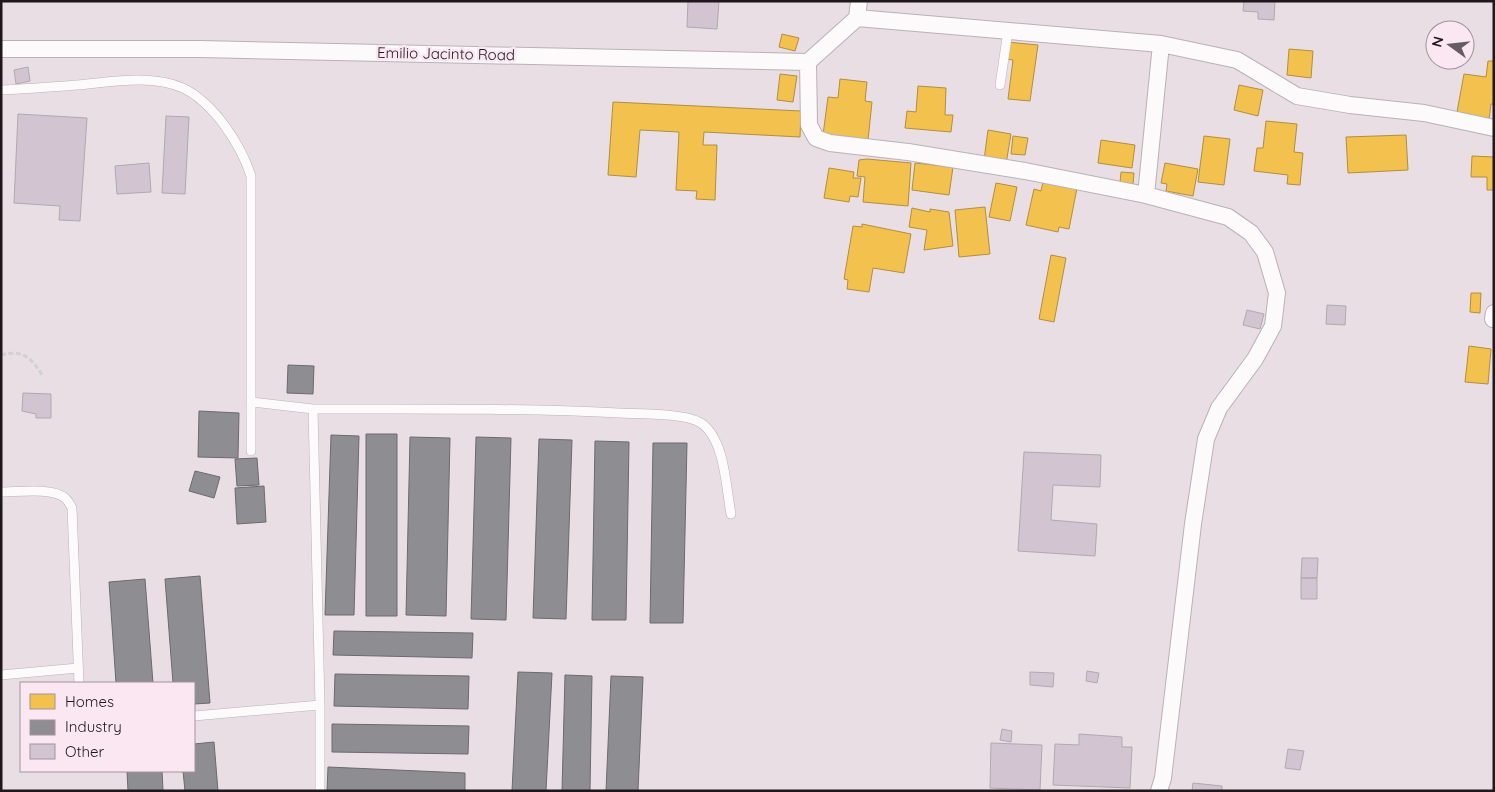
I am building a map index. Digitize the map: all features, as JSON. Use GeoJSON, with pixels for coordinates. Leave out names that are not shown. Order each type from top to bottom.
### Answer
{"type":"FeatureCollection","features":[{"type":"Feature","properties":{"kind":"street"},"geometry":{"type":"LineString","coordinates":[[859,1],[857,18],[808,62],[809,125],[816,138],[830,143],[908,152],[1005,168],[1146,195],[1228,217],[1251,233],[1265,252],[1277,293],[1273,326],[1255,359],[1219,408],[1206,439],[1193,524],[1163,778],[1159,791]]}},
{"type":"Feature","properties":{"kind":"street"},"geometry":{"type":"LineString","coordinates":[[857,18],[1161,44],[1237,60],[1297,96],[1341,104],[1424,113],[1494,128]]}},
{"type":"Feature","properties":{"kind":"street"},"geometry":{"type":"LineString","coordinates":[[1146,195],[1161,44]]}},
{"type":"Feature","properties":{"kind":"street","name":"Emilio Jacinto Road"},"geometry":{"type":"LineString","coordinates":[[1,50],[200,49],[808,62]]}},
{"type":"Feature","properties":{"kind":"lane"},"geometry":{"type":"LineString","coordinates":[[1000,85],[1008,31]]}},
{"type":"Feature","properties":{"kind":"lane"},"geometry":{"type":"LineString","coordinates":[[1,90],[137,80],[164,83],[184,89],[206,106],[225,126],[246,159],[251,176],[251,451]]}},
{"type":"Feature","properties":{"kind":"lane"},"geometry":{"type":"LineString","coordinates":[[251,402],[313,409],[525,408],[672,416],[700,422],[709,431],[719,448],[731,514]]}},
{"type":"Feature","properties":{"kind":"lane"},"geometry":{"type":"LineString","coordinates":[[313,409],[320,705],[320,790]]}},
{"type":"Feature","properties":{"kind":"lane"},"geometry":{"type":"LineString","coordinates":[[1,492],[44,491],[65,497],[72,508],[79,682]]}},
{"type":"Feature","properties":{"kind":"lane"},"geometry":{"type":"LineString","coordinates":[[1,675],[78,668]]}},
{"type":"Feature","properties":{"kind":"lane"},"geometry":{"type":"LineString","coordinates":[[195,716],[320,705]]}},
{"type":"Feature","properties":{"kind":"path"},"geometry":{"type":"LineString","coordinates":[[1,355],[9,352],[25,354],[32,358],[42,375]]}},
{"type":"Feature","properties":{"kind":"building: Homes"},"geometry":{"type":"Polygon","coordinates":[[[782,34],[799,38],[795,51],[779,47],[782,34]]]}},
{"type":"Feature","properties":{"kind":"building: Homes"},"geometry":{"type":"Polygon","coordinates":[[[1007,42],[1038,45],[1030,101],[1008,99],[1013,60],[1005,59],[1007,42]]]}},
{"type":"Feature","properties":{"kind":"building: Homes"},"geometry":{"type":"Polygon","coordinates":[[[1289,49],[1313,51],[1311,78],[1287,75],[1289,49]]]}},
{"type":"Feature","properties":{"kind":"building: Homes"},"geometry":{"type":"Polygon","coordinates":[[[1488,61],[1494,61],[1494,104],[1491,104],[1489,120],[1468,118],[1468,114],[1457,112],[1464,74],[1486,77],[1488,61]]]}},
{"type":"Feature","properties":{"kind":"building: Homes"},"geometry":{"type":"Polygon","coordinates":[[[780,74],[797,76],[793,102],[777,100],[780,74]]]}},
{"type":"Feature","properties":{"kind":"building: Homes"},"geometry":{"type":"Polygon","coordinates":[[[840,79],[867,82],[865,101],[872,102],[868,140],[823,135],[828,97],[838,98],[840,79]]]}},
{"type":"Feature","properties":{"kind":"building: Homes"},"geometry":{"type":"Polygon","coordinates":[[[1239,85],[1263,90],[1258,116],[1234,110],[1239,85]]]}},
{"type":"Feature","properties":{"kind":"building: Homes"},"geometry":{"type":"Polygon","coordinates":[[[918,86],[946,88],[945,115],[953,115],[951,132],[905,128],[907,111],[916,112],[918,86]]]}},
{"type":"Feature","properties":{"kind":"building: Homes"},"geometry":{"type":"Polygon","coordinates":[[[613,102],[801,111],[800,137],[704,132],[703,145],[717,145],[715,200],[696,199],[697,191],[676,190],[679,132],[640,130],[636,177],[608,175],[613,102]]]}},
{"type":"Feature","properties":{"kind":"building: Homes"},"geometry":{"type":"Polygon","coordinates":[[[1266,121],[1297,124],[1294,152],[1303,153],[1300,185],[1287,184],[1288,175],[1254,171],[1257,148],[1263,148],[1266,121]]]}},
{"type":"Feature","properties":{"kind":"building: Homes"},"geometry":{"type":"Polygon","coordinates":[[[988,130],[1011,134],[1006,164],[984,160],[988,130]]]}},
{"type":"Feature","properties":{"kind":"building: Homes"},"geometry":{"type":"Polygon","coordinates":[[[1406,135],[1408,170],[1348,173],[1346,137],[1406,135]]]}},
{"type":"Feature","properties":{"kind":"building: Homes"},"geometry":{"type":"Polygon","coordinates":[[[1013,136],[1028,138],[1025,155],[1011,154],[1013,136]]]}},
{"type":"Feature","properties":{"kind":"building: Homes"},"geometry":{"type":"Polygon","coordinates":[[[1204,136],[1230,139],[1224,185],[1198,182],[1204,136]]]}},
{"type":"Feature","properties":{"kind":"building: Homes"},"geometry":{"type":"Polygon","coordinates":[[[1101,140],[1135,145],[1132,168],[1098,163],[1101,140]]]}},
{"type":"Feature","properties":{"kind":"building: Homes"},"geometry":{"type":"Polygon","coordinates":[[[1472,156],[1494,157],[1494,190],[1487,190],[1487,177],[1471,177],[1472,156]]]}},
{"type":"Feature","properties":{"kind":"building: Homes"},"geometry":{"type":"Polygon","coordinates":[[[859,160],[911,163],[908,206],[863,202],[865,177],[857,176],[859,160]]]}},
{"type":"Feature","properties":{"kind":"building: Homes"},"geometry":{"type":"Polygon","coordinates":[[[915,163],[953,167],[949,195],[912,190],[915,163]]]}},
{"type":"Feature","properties":{"kind":"building: Homes"},"geometry":{"type":"Polygon","coordinates":[[[1165,163],[1198,169],[1193,196],[1166,191],[1167,184],[1161,183],[1165,163]]]}},
{"type":"Feature","properties":{"kind":"building: Homes"},"geometry":{"type":"Polygon","coordinates":[[[829,168],[854,172],[853,178],[861,178],[858,197],[850,196],[849,202],[824,198],[829,168]]]}},
{"type":"Feature","properties":{"kind":"building: Homes"},"geometry":{"type":"Polygon","coordinates":[[[1121,172],[1134,173],[1133,184],[1120,183],[1121,172]]]}},
{"type":"Feature","properties":{"kind":"building: Homes"},"geometry":{"type":"Polygon","coordinates":[[[1043,182],[1077,188],[1069,229],[1059,227],[1058,232],[1026,225],[1034,189],[1041,191],[1043,182]]]}},
{"type":"Feature","properties":{"kind":"building: Homes"},"geometry":{"type":"Polygon","coordinates":[[[996,183],[1017,187],[1010,221],[989,217],[996,183]]]}},
{"type":"Feature","properties":{"kind":"building: Homes"},"geometry":{"type":"Polygon","coordinates":[[[985,207],[990,254],[959,257],[955,210],[985,207]]]}},
{"type":"Feature","properties":{"kind":"building: Homes"},"geometry":{"type":"Polygon","coordinates":[[[912,208],[930,212],[930,209],[949,212],[953,246],[924,250],[927,230],[909,227],[912,208]]]}},
{"type":"Feature","properties":{"kind":"building: Homes"},"geometry":{"type":"Polygon","coordinates":[[[862,224],[911,234],[904,273],[873,268],[869,292],[847,289],[848,280],[844,279],[853,226],[862,227],[862,224]]]}},
{"type":"Feature","properties":{"kind":"building: Homes"},"geometry":{"type":"Polygon","coordinates":[[[1051,255],[1066,258],[1054,322],[1039,319],[1051,255]]]}},
{"type":"Feature","properties":{"kind":"building: Homes"},"geometry":{"type":"Polygon","coordinates":[[[1471,293],[1481,293],[1480,313],[1470,312],[1471,293]]]}},
{"type":"Feature","properties":{"kind":"building: Homes"},"geometry":{"type":"Polygon","coordinates":[[[1469,346],[1491,349],[1488,384],[1465,382],[1469,346]]]}},
{"type":"Feature","properties":{"kind":"building: Industry"},"geometry":{"type":"Polygon","coordinates":[[[288,365],[314,366],[313,394],[287,393],[288,365]]]}},
{"type":"Feature","properties":{"kind":"building: Industry"},"geometry":{"type":"Polygon","coordinates":[[[199,411],[239,413],[238,458],[198,457],[199,411]]]}},
{"type":"Feature","properties":{"kind":"building: Industry"},"geometry":{"type":"Polygon","coordinates":[[[366,434],[397,434],[397,616],[366,616],[366,434]]]}},
{"type":"Feature","properties":{"kind":"building: Industry"},"geometry":{"type":"Polygon","coordinates":[[[331,435],[359,436],[354,615],[325,615],[331,435]]]}},
{"type":"Feature","properties":{"kind":"building: Industry"},"geometry":{"type":"Polygon","coordinates":[[[410,437],[450,438],[446,616],[406,615],[410,437]]]}},
{"type":"Feature","properties":{"kind":"building: Industry"},"geometry":{"type":"Polygon","coordinates":[[[476,437],[511,438],[506,620],[471,619],[476,437]]]}},
{"type":"Feature","properties":{"kind":"building: Industry"},"geometry":{"type":"Polygon","coordinates":[[[539,439],[572,440],[566,619],[533,618],[539,439]]]}},
{"type":"Feature","properties":{"kind":"building: Industry"},"geometry":{"type":"Polygon","coordinates":[[[595,441],[629,442],[626,620],[592,620],[595,441]]]}},
{"type":"Feature","properties":{"kind":"building: Industry"},"geometry":{"type":"Polygon","coordinates":[[[653,443],[687,443],[683,623],[650,623],[653,443]]]}},
{"type":"Feature","properties":{"kind":"building: Industry"},"geometry":{"type":"Polygon","coordinates":[[[257,458],[259,485],[237,486],[235,459],[257,458]]]}},
{"type":"Feature","properties":{"kind":"building: Industry"},"geometry":{"type":"Polygon","coordinates":[[[195,471],[220,477],[214,498],[189,491],[195,471]]]}},
{"type":"Feature","properties":{"kind":"building: Industry"},"geometry":{"type":"Polygon","coordinates":[[[264,486],[266,522],[237,524],[235,488],[264,486]]]}},
{"type":"Feature","properties":{"kind":"building: Industry"},"geometry":{"type":"Polygon","coordinates":[[[200,576],[210,703],[195,704],[195,682],[173,682],[165,579],[200,576]]]}},
{"type":"Feature","properties":{"kind":"building: Industry"},"geometry":{"type":"Polygon","coordinates":[[[145,579],[153,682],[116,682],[109,582],[145,579]]]}},
{"type":"Feature","properties":{"kind":"building: Industry"},"geometry":{"type":"Polygon","coordinates":[[[334,631],[473,633],[472,658],[333,655],[334,631]]]}},
{"type":"Feature","properties":{"kind":"building: Industry"},"geometry":{"type":"Polygon","coordinates":[[[518,672],[552,673],[546,791],[512,791],[518,672]]]}},
{"type":"Feature","properties":{"kind":"building: Industry"},"geometry":{"type":"Polygon","coordinates":[[[335,674],[469,676],[468,709],[334,706],[335,674]]]}},
{"type":"Feature","properties":{"kind":"building: Industry"},"geometry":{"type":"Polygon","coordinates":[[[565,675],[592,676],[590,791],[562,791],[565,675]]]}},
{"type":"Feature","properties":{"kind":"building: Industry"},"geometry":{"type":"Polygon","coordinates":[[[611,676],[643,677],[638,791],[606,791],[611,676]]]}},
{"type":"Feature","properties":{"kind":"building: Industry"},"geometry":{"type":"Polygon","coordinates":[[[332,724],[469,726],[468,754],[332,752],[332,724]]]}},
{"type":"Feature","properties":{"kind":"building: Industry"},"geometry":{"type":"Polygon","coordinates":[[[214,742],[218,791],[185,791],[183,772],[195,772],[195,744],[214,742]]]}},
{"type":"Feature","properties":{"kind":"building: Industry"},"geometry":{"type":"Polygon","coordinates":[[[328,767],[465,773],[465,791],[327,791],[328,767]]]}},
{"type":"Feature","properties":{"kind":"building: Industry"},"geometry":{"type":"Polygon","coordinates":[[[127,772],[162,772],[163,791],[128,791],[127,772]]]}},
{"type":"Feature","properties":{"kind":"building: Other"},"geometry":{"type":"Polygon","coordinates":[[[688,1],[719,1],[717,29],[687,27],[688,1]]]}},
{"type":"Feature","properties":{"kind":"building: Other"},"geometry":{"type":"Polygon","coordinates":[[[1244,1],[1275,1],[1274,20],[1258,19],[1258,12],[1243,11],[1244,1]]]}},
{"type":"Feature","properties":{"kind":"building: Other"},"geometry":{"type":"Polygon","coordinates":[[[28,67],[30,81],[16,84],[14,70],[28,67]]]}},
{"type":"Feature","properties":{"kind":"building: Other"},"geometry":{"type":"Polygon","coordinates":[[[18,114],[87,118],[80,221],[59,220],[60,206],[14,203],[18,114]]]}},
{"type":"Feature","properties":{"kind":"building: Other"},"geometry":{"type":"Polygon","coordinates":[[[166,116],[189,117],[185,194],[162,193],[166,116]]]}},
{"type":"Feature","properties":{"kind":"building: Other"},"geometry":{"type":"Polygon","coordinates":[[[149,163],[151,192],[117,194],[115,166],[149,163]]]}},
{"type":"Feature","properties":{"kind":"building: Other"},"geometry":{"type":"Polygon","coordinates":[[[1327,305],[1346,306],[1345,325],[1326,324],[1327,305]]]}},
{"type":"Feature","properties":{"kind":"building: Other"},"geometry":{"type":"Polygon","coordinates":[[[1247,310],[1264,314],[1260,329],[1243,325],[1247,310]]]}},
{"type":"Feature","properties":{"kind":"building: Other"},"geometry":{"type":"Polygon","coordinates":[[[23,393],[51,394],[51,418],[36,418],[36,414],[22,411],[23,393]]]}},
{"type":"Feature","properties":{"kind":"building: Other"},"geometry":{"type":"Polygon","coordinates":[[[1024,452],[1101,455],[1100,487],[1053,485],[1051,520],[1097,524],[1095,556],[1018,551],[1024,452]]]}},
{"type":"Feature","properties":{"kind":"building: Other"},"geometry":{"type":"Polygon","coordinates":[[[1302,558],[1318,558],[1317,578],[1301,578],[1302,558]]]}},
{"type":"Feature","properties":{"kind":"building: Other"},"geometry":{"type":"Polygon","coordinates":[[[1301,578],[1317,578],[1317,599],[1301,599],[1301,578]]]}},
{"type":"Feature","properties":{"kind":"building: Other"},"geometry":{"type":"Polygon","coordinates":[[[1087,671],[1099,673],[1097,683],[1086,681],[1087,671]]]}},
{"type":"Feature","properties":{"kind":"building: Other"},"geometry":{"type":"Polygon","coordinates":[[[1030,672],[1054,673],[1053,687],[1030,685],[1030,672]]]}},
{"type":"Feature","properties":{"kind":"building: Other"},"geometry":{"type":"Polygon","coordinates":[[[1002,729],[1012,731],[1011,742],[1000,740],[1002,729]]]}},
{"type":"Feature","properties":{"kind":"building: Other"},"geometry":{"type":"Polygon","coordinates":[[[1079,734],[1122,737],[1122,747],[1132,747],[1130,788],[1053,785],[1055,744],[1079,745],[1079,734]]]}},
{"type":"Feature","properties":{"kind":"building: Other"},"geometry":{"type":"Polygon","coordinates":[[[991,743],[1042,745],[1040,790],[990,788],[991,743]]]}},
{"type":"Feature","properties":{"kind":"building: Other"},"geometry":{"type":"Polygon","coordinates":[[[1288,749],[1304,751],[1300,770],[1285,768],[1288,749]]]}},
{"type":"Feature","properties":{"kind":"building: Other"},"geometry":{"type":"Polygon","coordinates":[[[1193,783],[1222,786],[1222,791],[1192,791],[1193,783]]]}}]}
